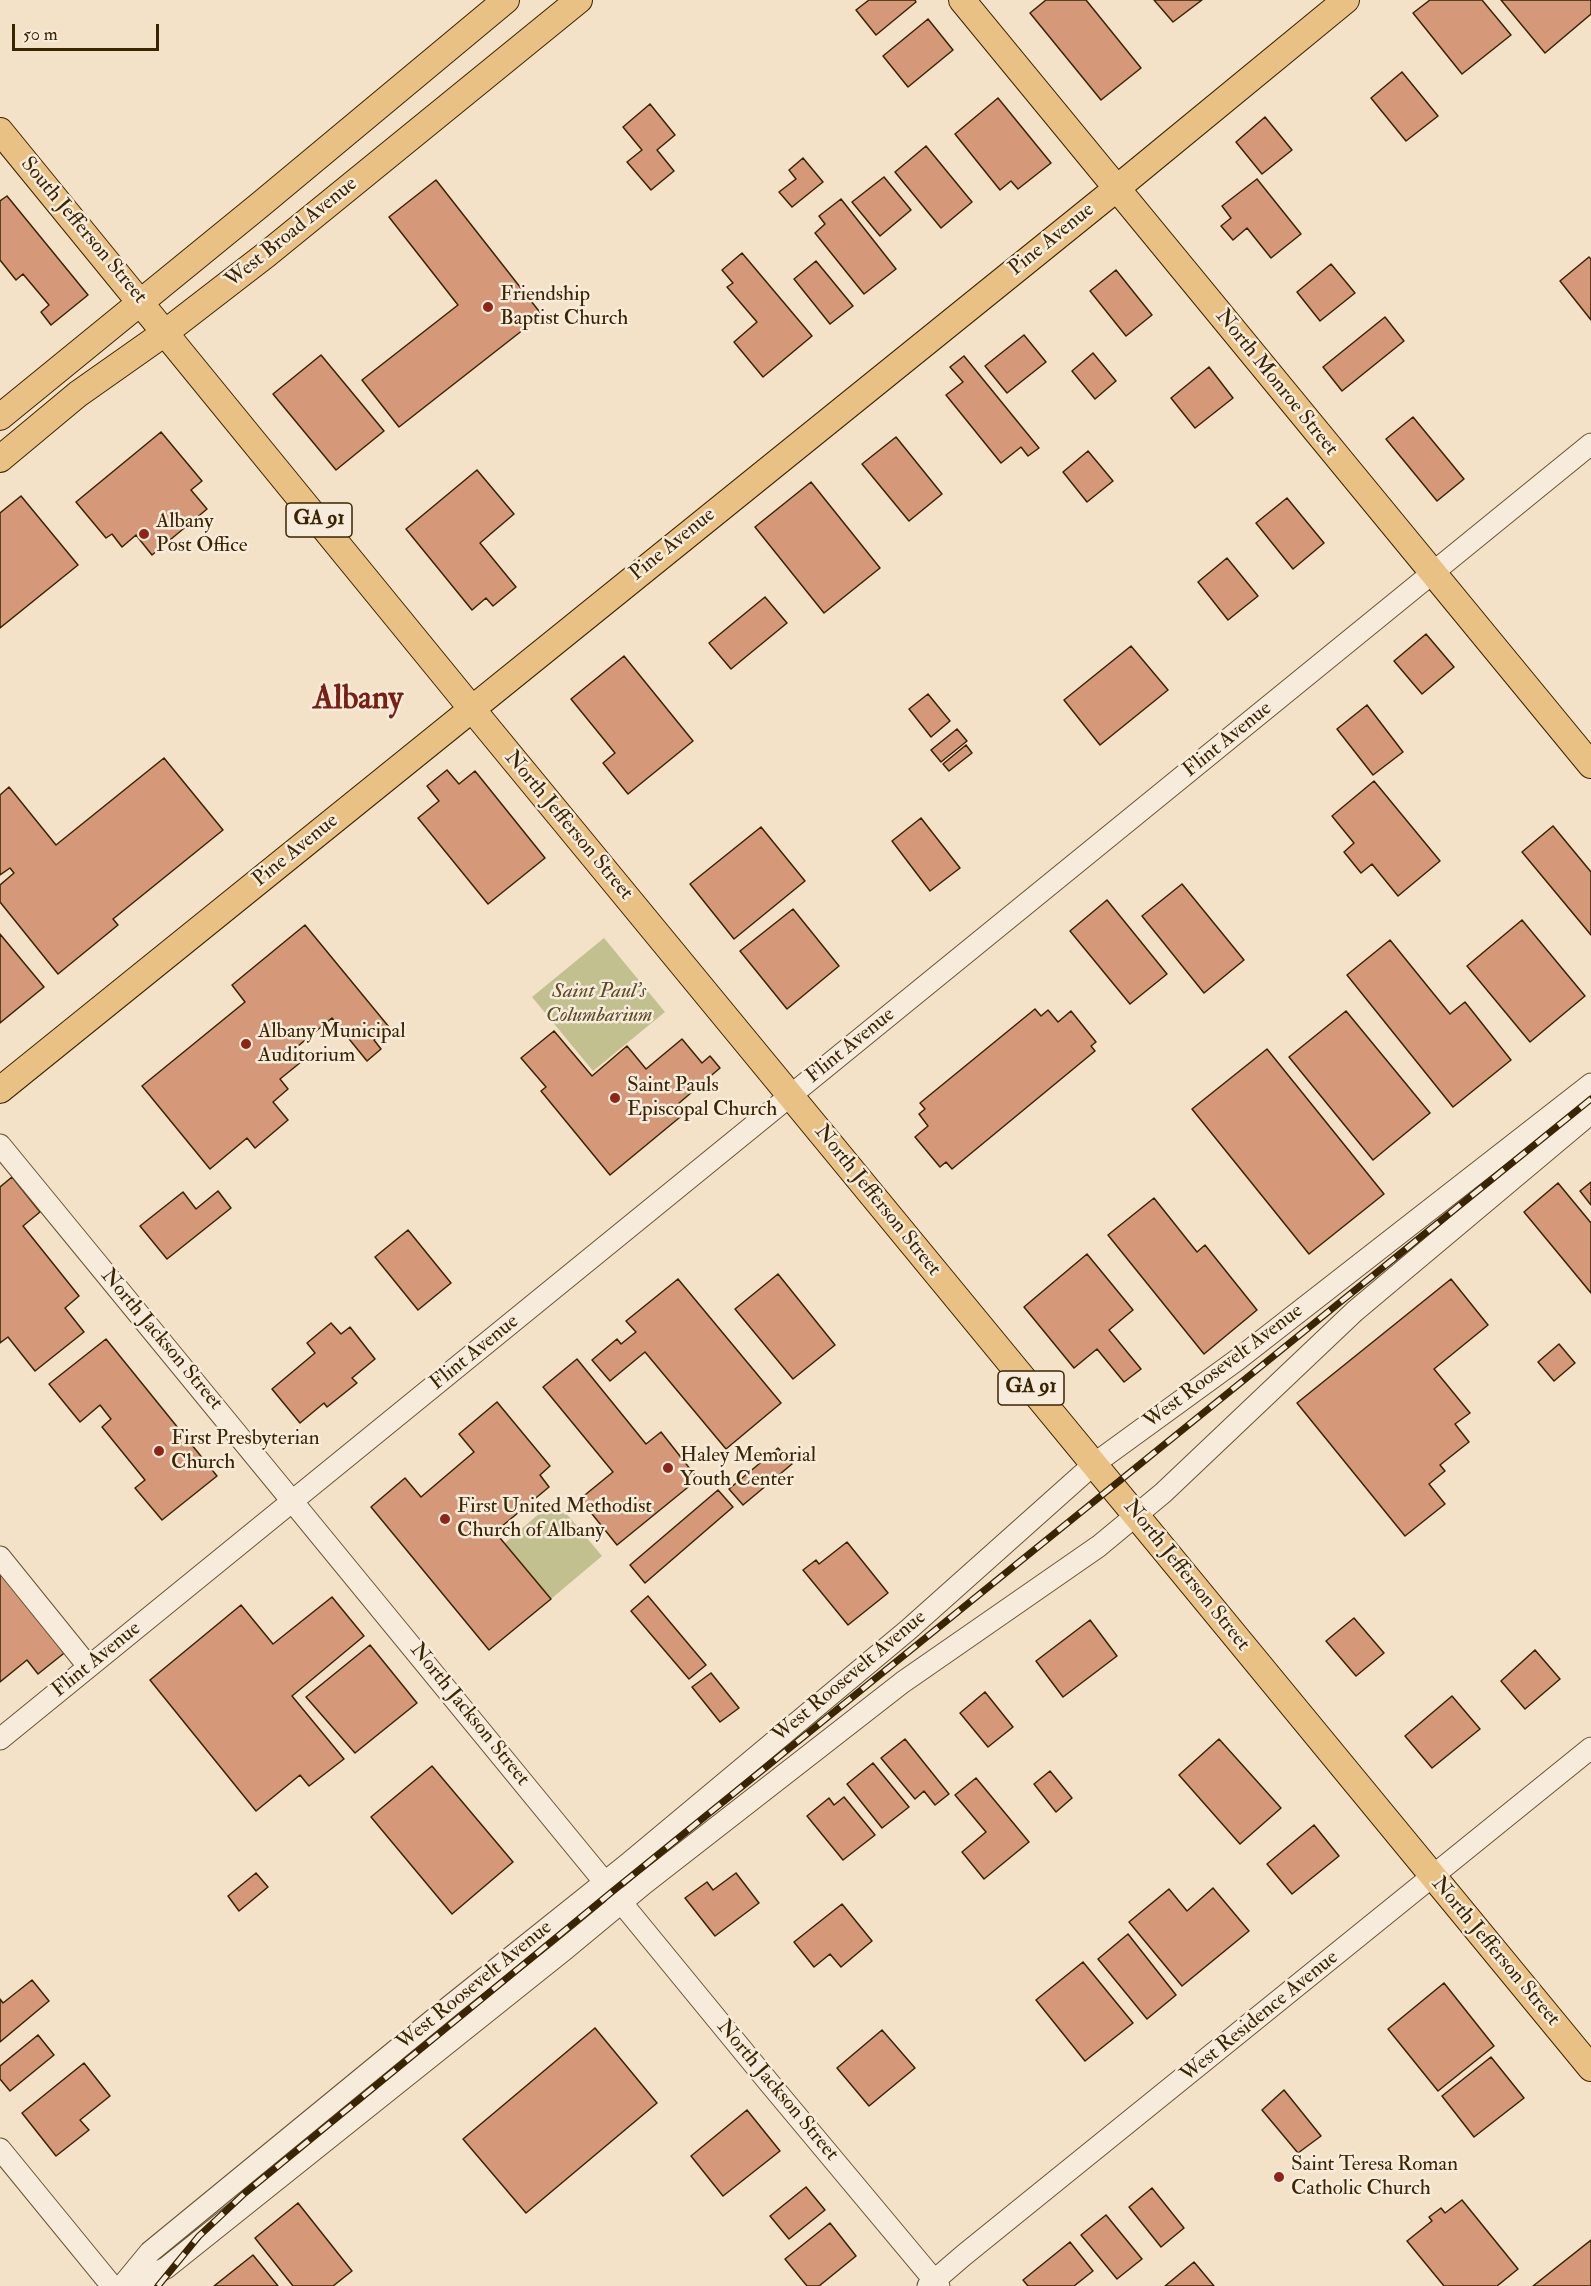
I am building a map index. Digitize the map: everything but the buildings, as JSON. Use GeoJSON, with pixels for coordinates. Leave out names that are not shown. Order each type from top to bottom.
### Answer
{"type":"FeatureCollection","features":[{"type":"Feature","properties":{"kind":"main road","name":"West Broad Avenue"},"geometry":{"type":"LineString","coordinates":[[0,417],[506,0]]}},
{"type":"Feature","properties":{"kind":"main road","name":"West Broad Avenue"},"geometry":{"type":"LineString","coordinates":[[0,459],[78,394],[166,332],[267,254],[579,0]]}},
{"type":"Feature","properties":{"kind":"main road","name":"North Monroe Street"},"geometry":{"type":"LineString","coordinates":[[962,0],[1591,765]]}},
{"type":"Feature","properties":{"kind":"main road","name":"Pine Avenue"},"geometry":{"type":"LineString","coordinates":[[0,1090],[1347,0]]}},
{"type":"Feature","properties":{"kind":"main road","name":"South Jefferson Street"},"geometry":{"type":"LineString","coordinates":[[0,131],[166,332]]}},
{"type":"Feature","properties":{"kind":"main road","name":"North Jefferson Street"},"geometry":{"type":"LineString","coordinates":[[166,332],[472,709],[1591,2068]]}},
{"type":"Feature","properties":{"kind":"street","name":"Flint Avenue"},"geometry":{"type":"LineString","coordinates":[[0,1739],[1591,444]]}},
{"type":"Feature","properties":{"kind":"street","name":"West Roosevelt Avenue"},"geometry":{"type":"LineString","coordinates":[[122,2286],[150,2252],[605,1881],[908,1630],[1094,1464],[1237,1360],[1591,1084]]}},
{"type":"Feature","properties":{"kind":"street","name":"West Roosevelt Avenue"},"geometry":{"type":"LineString","coordinates":[[130,2286],[166,2268],[622,1902],[903,1682],[1100,1546],[1172,1485],[1355,1311],[1591,1113]]}},
{"type":"Feature","properties":{"kind":"street","name":"North Jackson Street"},"geometry":{"type":"LineString","coordinates":[[0,1145],[934,2284]]}},
{"type":"Feature","properties":{"kind":"street"},"geometry":{"type":"LineString","coordinates":[[0,1557],[88,1666]]}},
{"type":"Feature","properties":{"kind":"street","name":"West Residence Avenue"},"geometry":{"type":"LineString","coordinates":[[934,2284],[964,2255],[1591,1748]]}},
{"type":"Feature","properties":{"kind":"street"},"geometry":{"type":"LineString","coordinates":[[0,2149],[112,2286]]}},
{"type":"Feature","properties":{"kind":"green space","name":"Saint Paul's Columbarium"},"geometry":{"type":"Polygon","coordinates":[[[604,938],[665,1012],[593,1071],[532,997],[604,938]]]}},
{"type":"Feature","properties":{"kind":"green space"},"geometry":{"type":"Polygon","coordinates":[[[555,1500],[602,1556],[551,1599],[505,1543],[555,1500]]]}},
{"type":"Feature","properties":{"kind":"railway"},"geometry":{"type":"LineString","coordinates":[[158,2286],[199,2236],[245,2193],[613,1891],[1591,1099]]}},
{"type":"Feature","properties":{"kind":"place","name":"Friendship Baptist Church"},"geometry":{"type":"Point","coordinates":[488,307]}},
{"type":"Feature","properties":{"kind":"place","name":"Albany Post Office"},"geometry":{"type":"Point","coordinates":[144,534]}},
{"type":"Feature","properties":{"kind":"place","name":"Albany Municipal Auditorium"},"geometry":{"type":"Point","coordinates":[246,1044]}},
{"type":"Feature","properties":{"kind":"place","name":"Saint Pauls Episcopal Church"},"geometry":{"type":"Point","coordinates":[615,1098]}},
{"type":"Feature","properties":{"kind":"place","name":"First Presbyterian Church"},"geometry":{"type":"Point","coordinates":[159,1451]}},
{"type":"Feature","properties":{"kind":"place","name":"Haley Memorial Youth Center"},"geometry":{"type":"Point","coordinates":[668,1468]}},
{"type":"Feature","properties":{"kind":"place","name":"First United Methodist Church of Albany"},"geometry":{"type":"Point","coordinates":[445,1519]}},
{"type":"Feature","properties":{"kind":"place","name":"Saint Teresa Roman Catholic Church"},"geometry":{"type":"Point","coordinates":[1279,2177]}},
{"type":"Feature","properties":{"kind":"district","name":"Albany"},"geometry":{"type":"Point","coordinates":[358,701]}}]}
